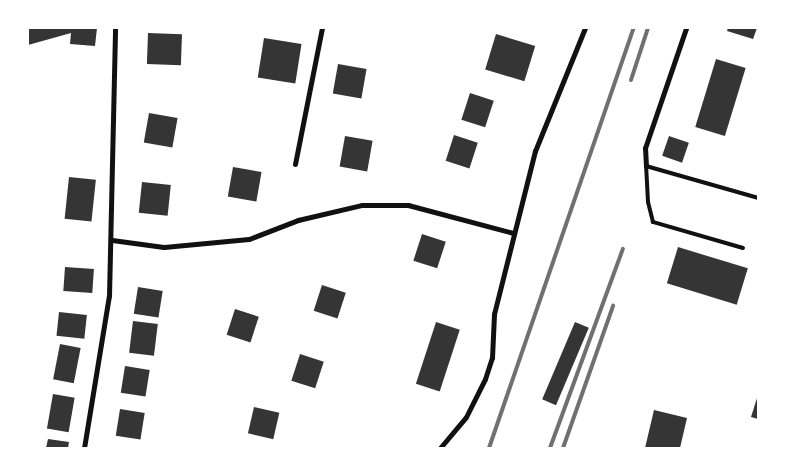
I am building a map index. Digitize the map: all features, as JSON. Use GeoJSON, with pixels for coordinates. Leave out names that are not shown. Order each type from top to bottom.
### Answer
{"type":"FeatureCollection","features":[{"type":"Feature","properties":{"kind":"street"},"geometry":{"type":"LineString","coordinates":[[84,448],[110,296],[115,28]]}},
{"type":"Feature","properties":{"kind":"street"},"geometry":{"type":"LineString","coordinates":[[296,164],[322,28]]}},
{"type":"Feature","properties":{"kind":"street"},"geometry":{"type":"LineString","coordinates":[[440,448],[466,417],[485,379],[492,358],[494,314],[535,151],[585,28]]}},
{"type":"Feature","properties":{"kind":"street"},"geometry":{"type":"LineString","coordinates":[[646,166],[646,148],[686,28]]}},
{"type":"Feature","properties":{"kind":"street"},"geometry":{"type":"LineString","coordinates":[[112,240],[164,247],[249,239],[298,220],[362,205],[408,205],[513,233]]}},
{"type":"Feature","properties":{"kind":"lane"},"geometry":{"type":"LineString","coordinates":[[743,248],[653,222],[648,202],[646,166],[758,198]]}},
{"type":"Feature","properties":{"kind":"building"},"geometry":{"type":"Polygon","coordinates":[[[28,28],[97,28],[95,46],[70,44],[71,33],[28,45],[28,28]]]}},
{"type":"Feature","properties":{"kind":"building"},"geometry":{"type":"Polygon","coordinates":[[[728,28],[757,28],[753,39],[727,31],[728,28]]]}},
{"type":"Feature","properties":{"kind":"building"},"geometry":{"type":"Polygon","coordinates":[[[148,33],[182,34],[181,65],[147,64],[148,33]]]}},
{"type":"Feature","properties":{"kind":"building"},"geometry":{"type":"Polygon","coordinates":[[[496,34],[535,46],[524,81],[485,69],[496,34]]]}},
{"type":"Feature","properties":{"kind":"building"},"geometry":{"type":"Polygon","coordinates":[[[264,38],[302,44],[295,83],[258,78],[264,38]]]}},
{"type":"Feature","properties":{"kind":"building"},"geometry":{"type":"Polygon","coordinates":[[[716,59],[746,68],[725,136],[695,127],[716,59]]]}},
{"type":"Feature","properties":{"kind":"building"},"geometry":{"type":"Polygon","coordinates":[[[338,64],[367,69],[361,99],[333,94],[338,64]]]}},
{"type":"Feature","properties":{"kind":"building"},"geometry":{"type":"Polygon","coordinates":[[[470,93],[494,101],[485,127],[461,120],[470,93]]]}},
{"type":"Feature","properties":{"kind":"building"},"geometry":{"type":"Polygon","coordinates":[[[149,113],[178,118],[172,148],[144,143],[149,113]]]}},
{"type":"Feature","properties":{"kind":"building"},"geometry":{"type":"Polygon","coordinates":[[[454,135],[478,143],[469,168],[446,161],[454,135]]]}},
{"type":"Feature","properties":{"kind":"building"},"geometry":{"type":"Polygon","coordinates":[[[345,136],[373,141],[367,171],[340,167],[345,136]]]}},
{"type":"Feature","properties":{"kind":"building"},"geometry":{"type":"Polygon","coordinates":[[[669,136],[689,143],[682,163],[662,156],[669,136]]]}},
{"type":"Feature","properties":{"kind":"building"},"geometry":{"type":"Polygon","coordinates":[[[233,167],[262,172],[256,202],[228,197],[233,167]]]}},
{"type":"Feature","properties":{"kind":"building"},"geometry":{"type":"Polygon","coordinates":[[[69,177],[96,180],[91,222],[65,219],[69,177]]]}},
{"type":"Feature","properties":{"kind":"building"},"geometry":{"type":"Polygon","coordinates":[[[142,182],[171,185],[168,216],[139,213],[142,182]]]}},
{"type":"Feature","properties":{"kind":"building"},"geometry":{"type":"Polygon","coordinates":[[[422,234],[446,242],[437,268],[413,261],[422,234]]]}},
{"type":"Feature","properties":{"kind":"building"},"geometry":{"type":"Polygon","coordinates":[[[678,247],[748,268],[737,305],[667,283],[678,247]]]}},
{"type":"Feature","properties":{"kind":"building"},"geometry":{"type":"Polygon","coordinates":[[[65,267],[94,269],[92,293],[63,291],[65,267]]]}},
{"type":"Feature","properties":{"kind":"building"},"geometry":{"type":"Polygon","coordinates":[[[322,285],[346,293],[337,318],[314,311],[322,285]]]}},
{"type":"Feature","properties":{"kind":"building"},"geometry":{"type":"Polygon","coordinates":[[[138,287],[163,291],[158,318],[134,314],[138,287]]]}},
{"type":"Feature","properties":{"kind":"building"},"geometry":{"type":"Polygon","coordinates":[[[235,309],[259,317],[250,342],[227,335],[235,309]]]}},
{"type":"Feature","properties":{"kind":"building"},"geometry":{"type":"Polygon","coordinates":[[[59,312],[87,315],[84,339],[56,336],[59,312]]]}},
{"type":"Feature","properties":{"kind":"building"},"geometry":{"type":"Polygon","coordinates":[[[133,321],[158,324],[154,356],[129,353],[133,321]]]}},
{"type":"Feature","properties":{"kind":"building"},"geometry":{"type":"Polygon","coordinates":[[[436,322],[460,330],[440,392],[416,384],[436,322]]]}},
{"type":"Feature","properties":{"kind":"building"},"geometry":{"type":"Polygon","coordinates":[[[575,322],[589,328],[556,405],[542,399],[575,322]]]}},
{"type":"Feature","properties":{"kind":"building"},"geometry":{"type":"Polygon","coordinates":[[[60,344],[81,348],[74,383],[53,379],[60,344]]]}},
{"type":"Feature","properties":{"kind":"building"},"geometry":{"type":"Polygon","coordinates":[[[300,354],[324,362],[315,388],[291,381],[300,354]]]}},
{"type":"Feature","properties":{"kind":"building"},"geometry":{"type":"Polygon","coordinates":[[[125,366],[150,370],[145,397],[121,393],[125,366]]]}},
{"type":"Feature","properties":{"kind":"building"},"geometry":{"type":"Polygon","coordinates":[[[53,394],[75,398],[69,432],[47,428],[53,394]]]}},
{"type":"Feature","properties":{"kind":"building"},"geometry":{"type":"Polygon","coordinates":[[[758,395],[758,419],[751,417],[758,395]]]}},
{"type":"Feature","properties":{"kind":"building"},"geometry":{"type":"Polygon","coordinates":[[[254,407],[279,413],[273,439],[248,433],[254,407]]]}},
{"type":"Feature","properties":{"kind":"building"},"geometry":{"type":"Polygon","coordinates":[[[120,409],[145,413],[140,440],[116,436],[120,409]]]}},
{"type":"Feature","properties":{"kind":"building"},"geometry":{"type":"Polygon","coordinates":[[[654,410],[687,418],[680,448],[645,448],[654,410]]]}},
{"type":"Feature","properties":{"kind":"building"},"geometry":{"type":"Polygon","coordinates":[[[48,439],[69,442],[68,448],[46,448],[48,439]]]}},
{"type":"Feature","properties":{"kind":"railway"},"geometry":{"type":"LineString","coordinates":[[489,448],[634,28]]}},
{"type":"Feature","properties":{"kind":"railway"},"geometry":{"type":"LineString","coordinates":[[631,80],[648,28]]}},
{"type":"Feature","properties":{"kind":"railway"},"geometry":{"type":"LineString","coordinates":[[550,448],[623,249]]}},
{"type":"Feature","properties":{"kind":"railway"},"geometry":{"type":"LineString","coordinates":[[563,448],[613,306]]}}]}
